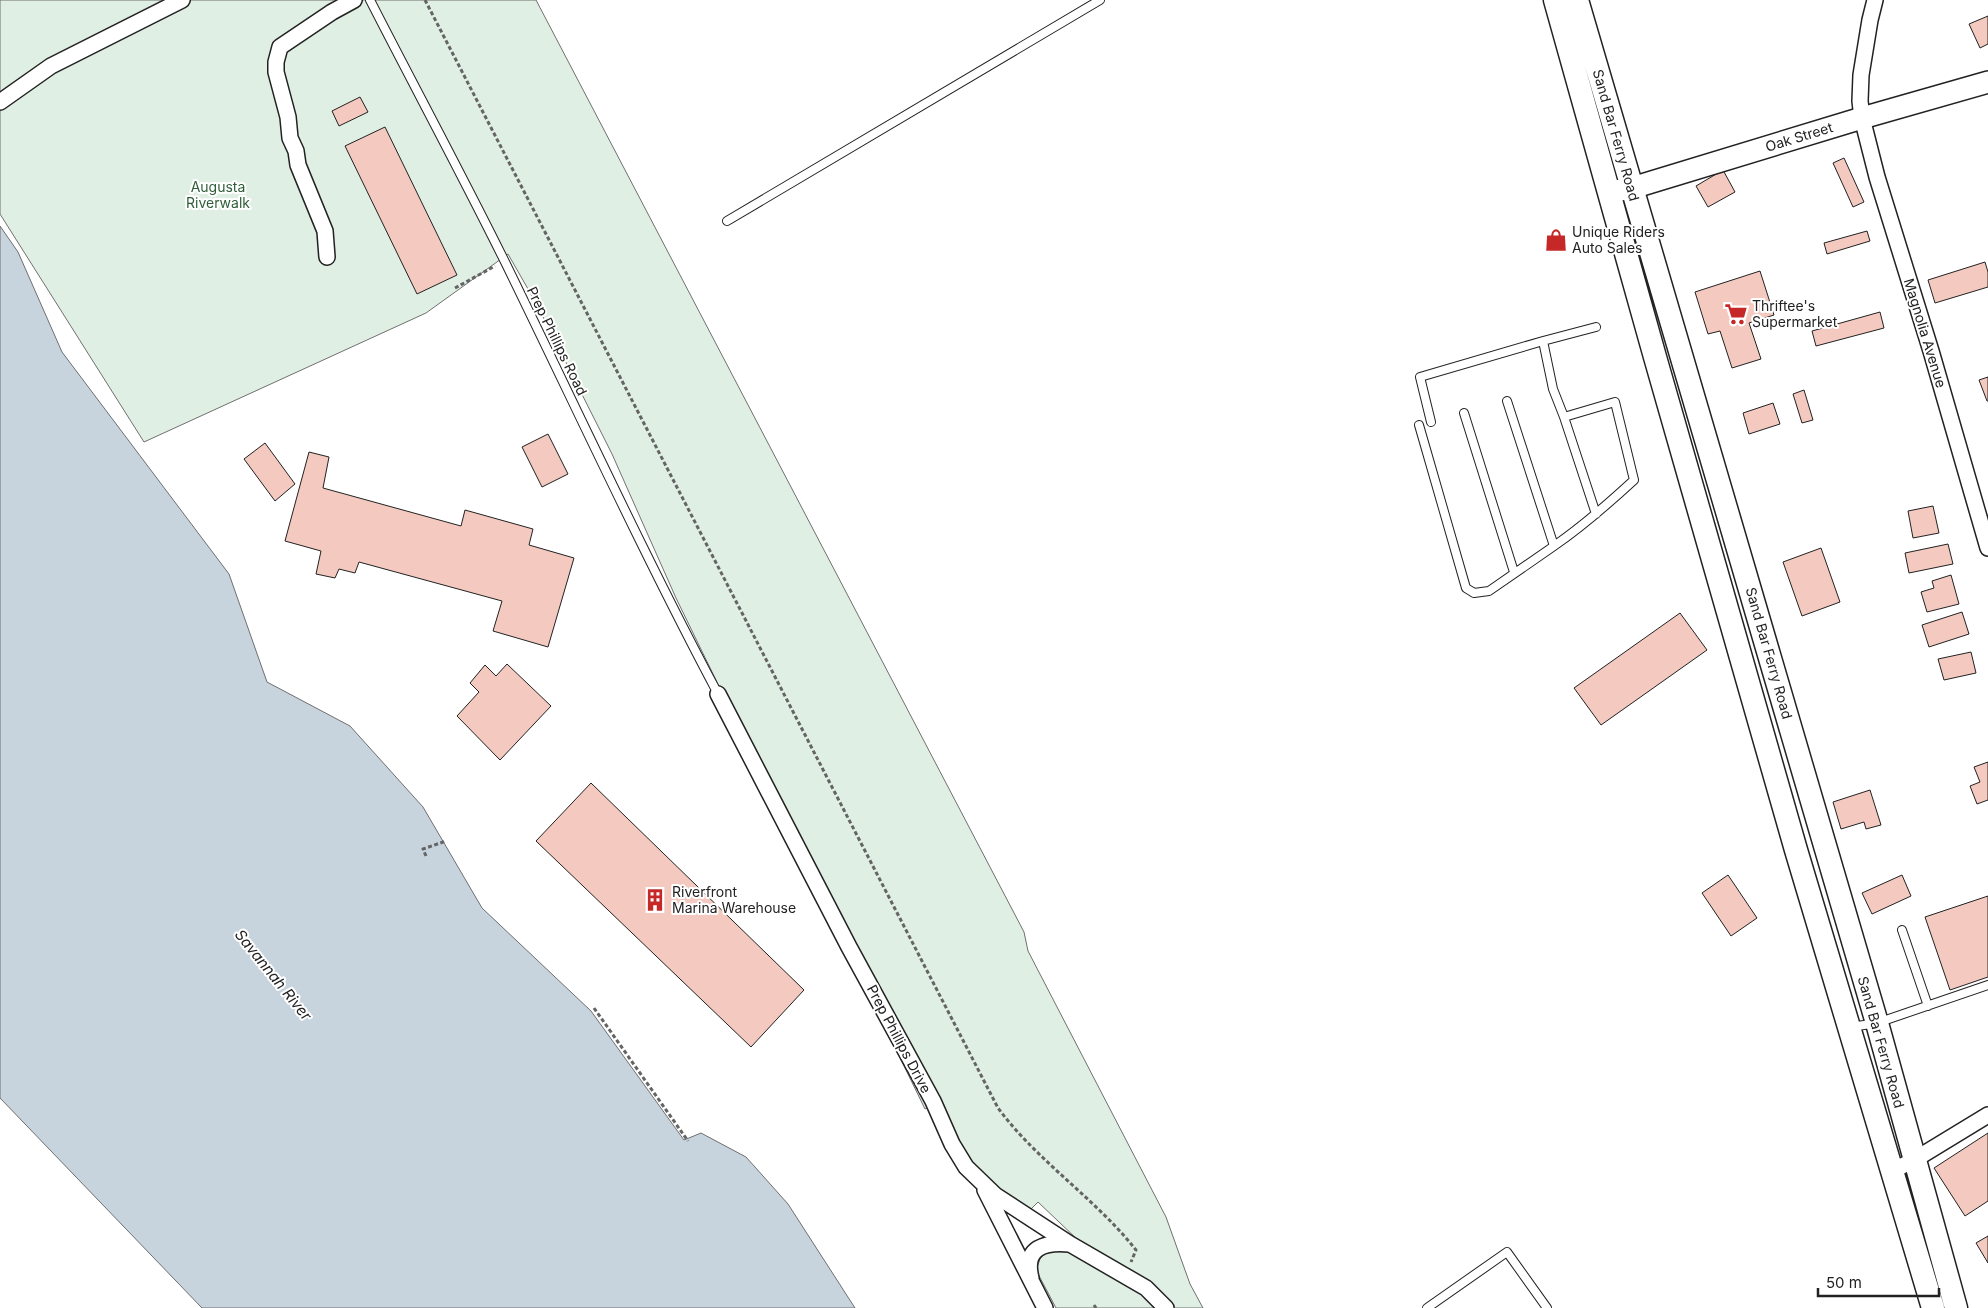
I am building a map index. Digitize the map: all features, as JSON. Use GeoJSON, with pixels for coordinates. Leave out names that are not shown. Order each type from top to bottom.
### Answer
{"type":"FeatureCollection","features":[{"type":"Feature","properties":{"kind":"main road","name":"Sand Bar Ferry Road"},"geometry":{"type":"LineString","coordinates":[[1555,0],[1610,192],[1667,352],[1877,1023],[1956,1308]]}},
{"type":"Feature","properties":{"kind":"main road","name":"Sand Bar Ferry Road"},"geometry":{"type":"LineString","coordinates":[[1577,0],[1632,188],[1667,352],[1849,1028],[1932,1308]]}},
{"type":"Feature","properties":{"kind":"street"},"geometry":{"type":"LineString","coordinates":[[0,102],[51,66],[182,0]]}},
{"type":"Feature","properties":{"kind":"street"},"geometry":{"type":"LineString","coordinates":[[327,257],[325,231],[298,165],[296,151],[290,138],[288,117],[276,72],[276,62],[280,48],[332,12],[354,0]]}},
{"type":"Feature","properties":{"kind":"street","name":"Magnolia Avenue"},"geometry":{"type":"LineString","coordinates":[[1875,0],[1861,75],[1860,101],[1862,118],[1876,177],[1931,352],[1988,548]]}},
{"type":"Feature","properties":{"kind":"street","name":"Oak Street"},"geometry":{"type":"LineString","coordinates":[[1610,192],[1632,188],[1988,82]]}},
{"type":"Feature","properties":{"kind":"street","name":"Prep Phillips Drive"},"geometry":{"type":"LineString","coordinates":[[718,694],[849,946],[933,1101],[952,1144],[966,1166],[995,1195],[1070,1244],[1146,1288],[1166,1308]]}},
{"type":"Feature","properties":{"kind":"street"},"geometry":{"type":"LineString","coordinates":[[1892,1171],[1914,1160],[1988,1115]]}},
{"type":"Feature","properties":{"kind":"street"},"geometry":{"type":"LineString","coordinates":[[982,1184],[1045,1308]]}},
{"type":"Feature","properties":{"kind":"street"},"geometry":{"type":"LineString","coordinates":[[1033,1284],[1030,1274],[1030,1262],[1036,1251],[1042,1245],[1052,1243],[1070,1244]]}},
{"type":"Feature","properties":{"kind":"lane","name":"Prep Phillips Road"},"geometry":{"type":"LineString","coordinates":[[370,0],[504,261],[663,590],[718,694]]}},
{"type":"Feature","properties":{"kind":"lane"},"geometry":{"type":"LineString","coordinates":[[727,221],[1100,0]]}},
{"type":"Feature","properties":{"kind":"lane"},"geometry":{"type":"LineString","coordinates":[[1431,422],[1420,377],[1596,327]]}},
{"type":"Feature","properties":{"kind":"lane"},"geometry":{"type":"LineString","coordinates":[[1543,342],[1553,389],[1596,514]]}},
{"type":"Feature","properties":{"kind":"lane"},"geometry":{"type":"LineString","coordinates":[[1508,401],[1554,546]]}},
{"type":"Feature","properties":{"kind":"lane"},"geometry":{"type":"LineString","coordinates":[[1419,425],[1466,588],[1474,593],[1489,591],[1582,527],[1634,480],[1615,402],[1564,417]]}},
{"type":"Feature","properties":{"kind":"lane"},"geometry":{"type":"LineString","coordinates":[[1464,413],[1514,572]]}},
{"type":"Feature","properties":{"kind":"lane"},"geometry":{"type":"LineString","coordinates":[[1902,930],[1928,1006]]}},
{"type":"Feature","properties":{"kind":"lane"},"geometry":{"type":"LineString","coordinates":[[1849,1028],[1877,1023],[1988,986]]}},
{"type":"Feature","properties":{"kind":"lane"},"geometry":{"type":"LineString","coordinates":[[1427,1308],[1508,1252],[1547,1308]]}},
{"type":"Feature","properties":{"kind":"path"},"geometry":{"type":"LineString","coordinates":[[425,0],[998,1108],[1016,1132],[1116,1225],[1136,1250],[1124,1276]]}},
{"type":"Feature","properties":{"kind":"path"},"geometry":{"type":"LineString","coordinates":[[455,288],[504,261]]}},
{"type":"Feature","properties":{"kind":"path"},"geometry":{"type":"LineString","coordinates":[[426,856],[423,848],[446,841]]}},
{"type":"Feature","properties":{"kind":"path"},"geometry":{"type":"LineString","coordinates":[[594,1008],[688,1141]]}},
{"type":"Feature","properties":{"kind":"green space","name":"Augusta Riverwalk"},"geometry":{"type":"Polygon","coordinates":[[[0,0],[536,0],[1024,932],[1028,951],[1166,1217],[1190,1284],[1203,1308],[1056,1308],[1036,1270],[1040,1259],[1047,1251],[1067,1252],[1079,1241],[1038,1202],[1030,1210],[990,1181],[978,1169],[967,1153],[939,1102],[925,1109],[676,598],[612,454],[536,303],[508,254],[426,313],[144,442],[0,214],[0,0]]]}},
{"type":"Feature","properties":{"kind":"water","name":"Savannah River"},"geometry":{"type":"Polygon","coordinates":[[[0,226],[18,252],[62,352],[229,574],[267,682],[350,726],[423,807],[482,908],[591,1011],[684,1140],[701,1133],[746,1157],[788,1204],[855,1308],[202,1308],[0,1098],[0,226]]]}},
{"type":"Feature","properties":{"kind":"building"},"geometry":{"type":"Polygon","coordinates":[[[1988,16],[1988,44],[1980,48],[1969,24],[1988,16]]]}},
{"type":"Feature","properties":{"kind":"building"},"geometry":{"type":"Polygon","coordinates":[[[360,97],[368,112],[339,126],[332,111],[360,97]]]}},
{"type":"Feature","properties":{"kind":"building"},"geometry":{"type":"Polygon","coordinates":[[[385,127],[457,275],[417,294],[345,146],[385,127]]]}},
{"type":"Feature","properties":{"kind":"building"},"geometry":{"type":"Polygon","coordinates":[[[1844,158],[1864,202],[1853,207],[1833,163],[1844,158]]]}},
{"type":"Feature","properties":{"kind":"building"},"geometry":{"type":"Polygon","coordinates":[[[1723,170],[1735,192],[1708,207],[1696,186],[1723,170]]]}},
{"type":"Feature","properties":{"kind":"building"},"geometry":{"type":"Polygon","coordinates":[[[1867,231],[1870,241],[1827,254],[1824,243],[1867,231]]]}},
{"type":"Feature","properties":{"kind":"building"},"geometry":{"type":"Polygon","coordinates":[[[1985,262],[1988,272],[1988,287],[1935,303],[1928,280],[1985,262]]]}},
{"type":"Feature","properties":{"kind":"building"},"geometry":{"type":"Polygon","coordinates":[[[1760,271],[1774,315],[1749,323],[1761,359],[1732,368],[1720,331],[1708,334],[1695,292],[1760,271]]]}},
{"type":"Feature","properties":{"kind":"building"},"geometry":{"type":"Polygon","coordinates":[[[1880,312],[1884,328],[1816,346],[1812,331],[1880,312]]]}},
{"type":"Feature","properties":{"kind":"building"},"geometry":{"type":"Polygon","coordinates":[[[1988,377],[1988,401],[1987,401],[1979,380],[1988,377]]]}},
{"type":"Feature","properties":{"kind":"building"},"geometry":{"type":"Polygon","coordinates":[[[1804,390],[1813,420],[1802,423],[1793,394],[1804,390]]]}},
{"type":"Feature","properties":{"kind":"building"},"geometry":{"type":"Polygon","coordinates":[[[1773,403],[1780,424],[1749,434],[1743,413],[1773,403]]]}},
{"type":"Feature","properties":{"kind":"building"},"geometry":{"type":"Polygon","coordinates":[[[548,434],[568,474],[542,487],[522,447],[548,434]]]}},
{"type":"Feature","properties":{"kind":"building"},"geometry":{"type":"Polygon","coordinates":[[[265,443],[295,484],[275,501],[244,459],[265,443]]]}},
{"type":"Feature","properties":{"kind":"building"},"geometry":{"type":"Polygon","coordinates":[[[309,452],[329,457],[323,488],[461,526],[465,510],[533,529],[529,545],[574,558],[548,647],[493,631],[502,601],[359,562],[355,573],[339,569],[335,578],[316,574],[321,551],[285,541],[309,452]]]}},
{"type":"Feature","properties":{"kind":"building"},"geometry":{"type":"Polygon","coordinates":[[[1933,506],[1939,533],[1913,538],[1908,511],[1933,506]]]}},
{"type":"Feature","properties":{"kind":"building"},"geometry":{"type":"Polygon","coordinates":[[[1948,544],[1953,564],[1909,573],[1905,553],[1948,544]]]}},
{"type":"Feature","properties":{"kind":"building"},"geometry":{"type":"Polygon","coordinates":[[[1821,548],[1840,602],[1802,616],[1783,562],[1821,548]]]}},
{"type":"Feature","properties":{"kind":"building"},"geometry":{"type":"Polygon","coordinates":[[[1951,575],[1959,604],[1927,612],[1921,592],[1934,588],[1932,581],[1951,575]]]}},
{"type":"Feature","properties":{"kind":"building"},"geometry":{"type":"Polygon","coordinates":[[[1962,612],[1969,634],[1929,647],[1922,625],[1962,612]]]}},
{"type":"Feature","properties":{"kind":"building"},"geometry":{"type":"Polygon","coordinates":[[[1680,613],[1707,650],[1601,725],[1574,688],[1680,613]]]}},
{"type":"Feature","properties":{"kind":"building"},"geometry":{"type":"Polygon","coordinates":[[[1971,652],[1976,673],[1944,680],[1938,659],[1971,652]]]}},
{"type":"Feature","properties":{"kind":"building"},"geometry":{"type":"Polygon","coordinates":[[[507,664],[551,706],[500,760],[457,716],[479,692],[470,683],[485,665],[496,676],[507,664]]]}},
{"type":"Feature","properties":{"kind":"building"},"geometry":{"type":"Polygon","coordinates":[[[1988,762],[1988,800],[1977,804],[1970,786],[1980,782],[1974,767],[1988,762]]]}},
{"type":"Feature","properties":{"kind":"building","name":"Riverfront Marina Warehouse"},"geometry":{"type":"Polygon","coordinates":[[[591,783],[804,990],[751,1047],[536,841],[591,783]]]}},
{"type":"Feature","properties":{"kind":"building"},"geometry":{"type":"Polygon","coordinates":[[[1870,790],[1881,825],[1866,829],[1864,822],[1841,829],[1833,802],[1870,790]]]}},
{"type":"Feature","properties":{"kind":"building"},"geometry":{"type":"Polygon","coordinates":[[[1728,875],[1757,918],[1731,936],[1702,893],[1728,875]]]}},
{"type":"Feature","properties":{"kind":"building"},"geometry":{"type":"Polygon","coordinates":[[[1902,875],[1911,896],[1872,914],[1862,893],[1902,875]]]}},
{"type":"Feature","properties":{"kind":"building"},"geometry":{"type":"Polygon","coordinates":[[[1988,896],[1988,977],[1950,990],[1925,917],[1988,896]]]}},
{"type":"Feature","properties":{"kind":"building"},"geometry":{"type":"Polygon","coordinates":[[[1988,1133],[1988,1201],[1965,1216],[1934,1168],[1988,1133]]]}},
{"type":"Feature","properties":{"kind":"building"},"geometry":{"type":"Polygon","coordinates":[[[1988,1236],[1988,1263],[1976,1243],[1988,1236]]]}},
{"type":"Feature","properties":{"kind":"place","name":"Unique Riders Auto Sales"},"geometry":{"type":"Point","coordinates":[1556,240]}},
{"type":"Feature","properties":{"kind":"place","name":"Thriftee's Supermarket"},"geometry":{"type":"Point","coordinates":[1736,314]}},
{"type":"Feature","properties":{"kind":"place","name":"Riverfront Marina Warehouse"},"geometry":{"type":"Point","coordinates":[655,900]}}]}
